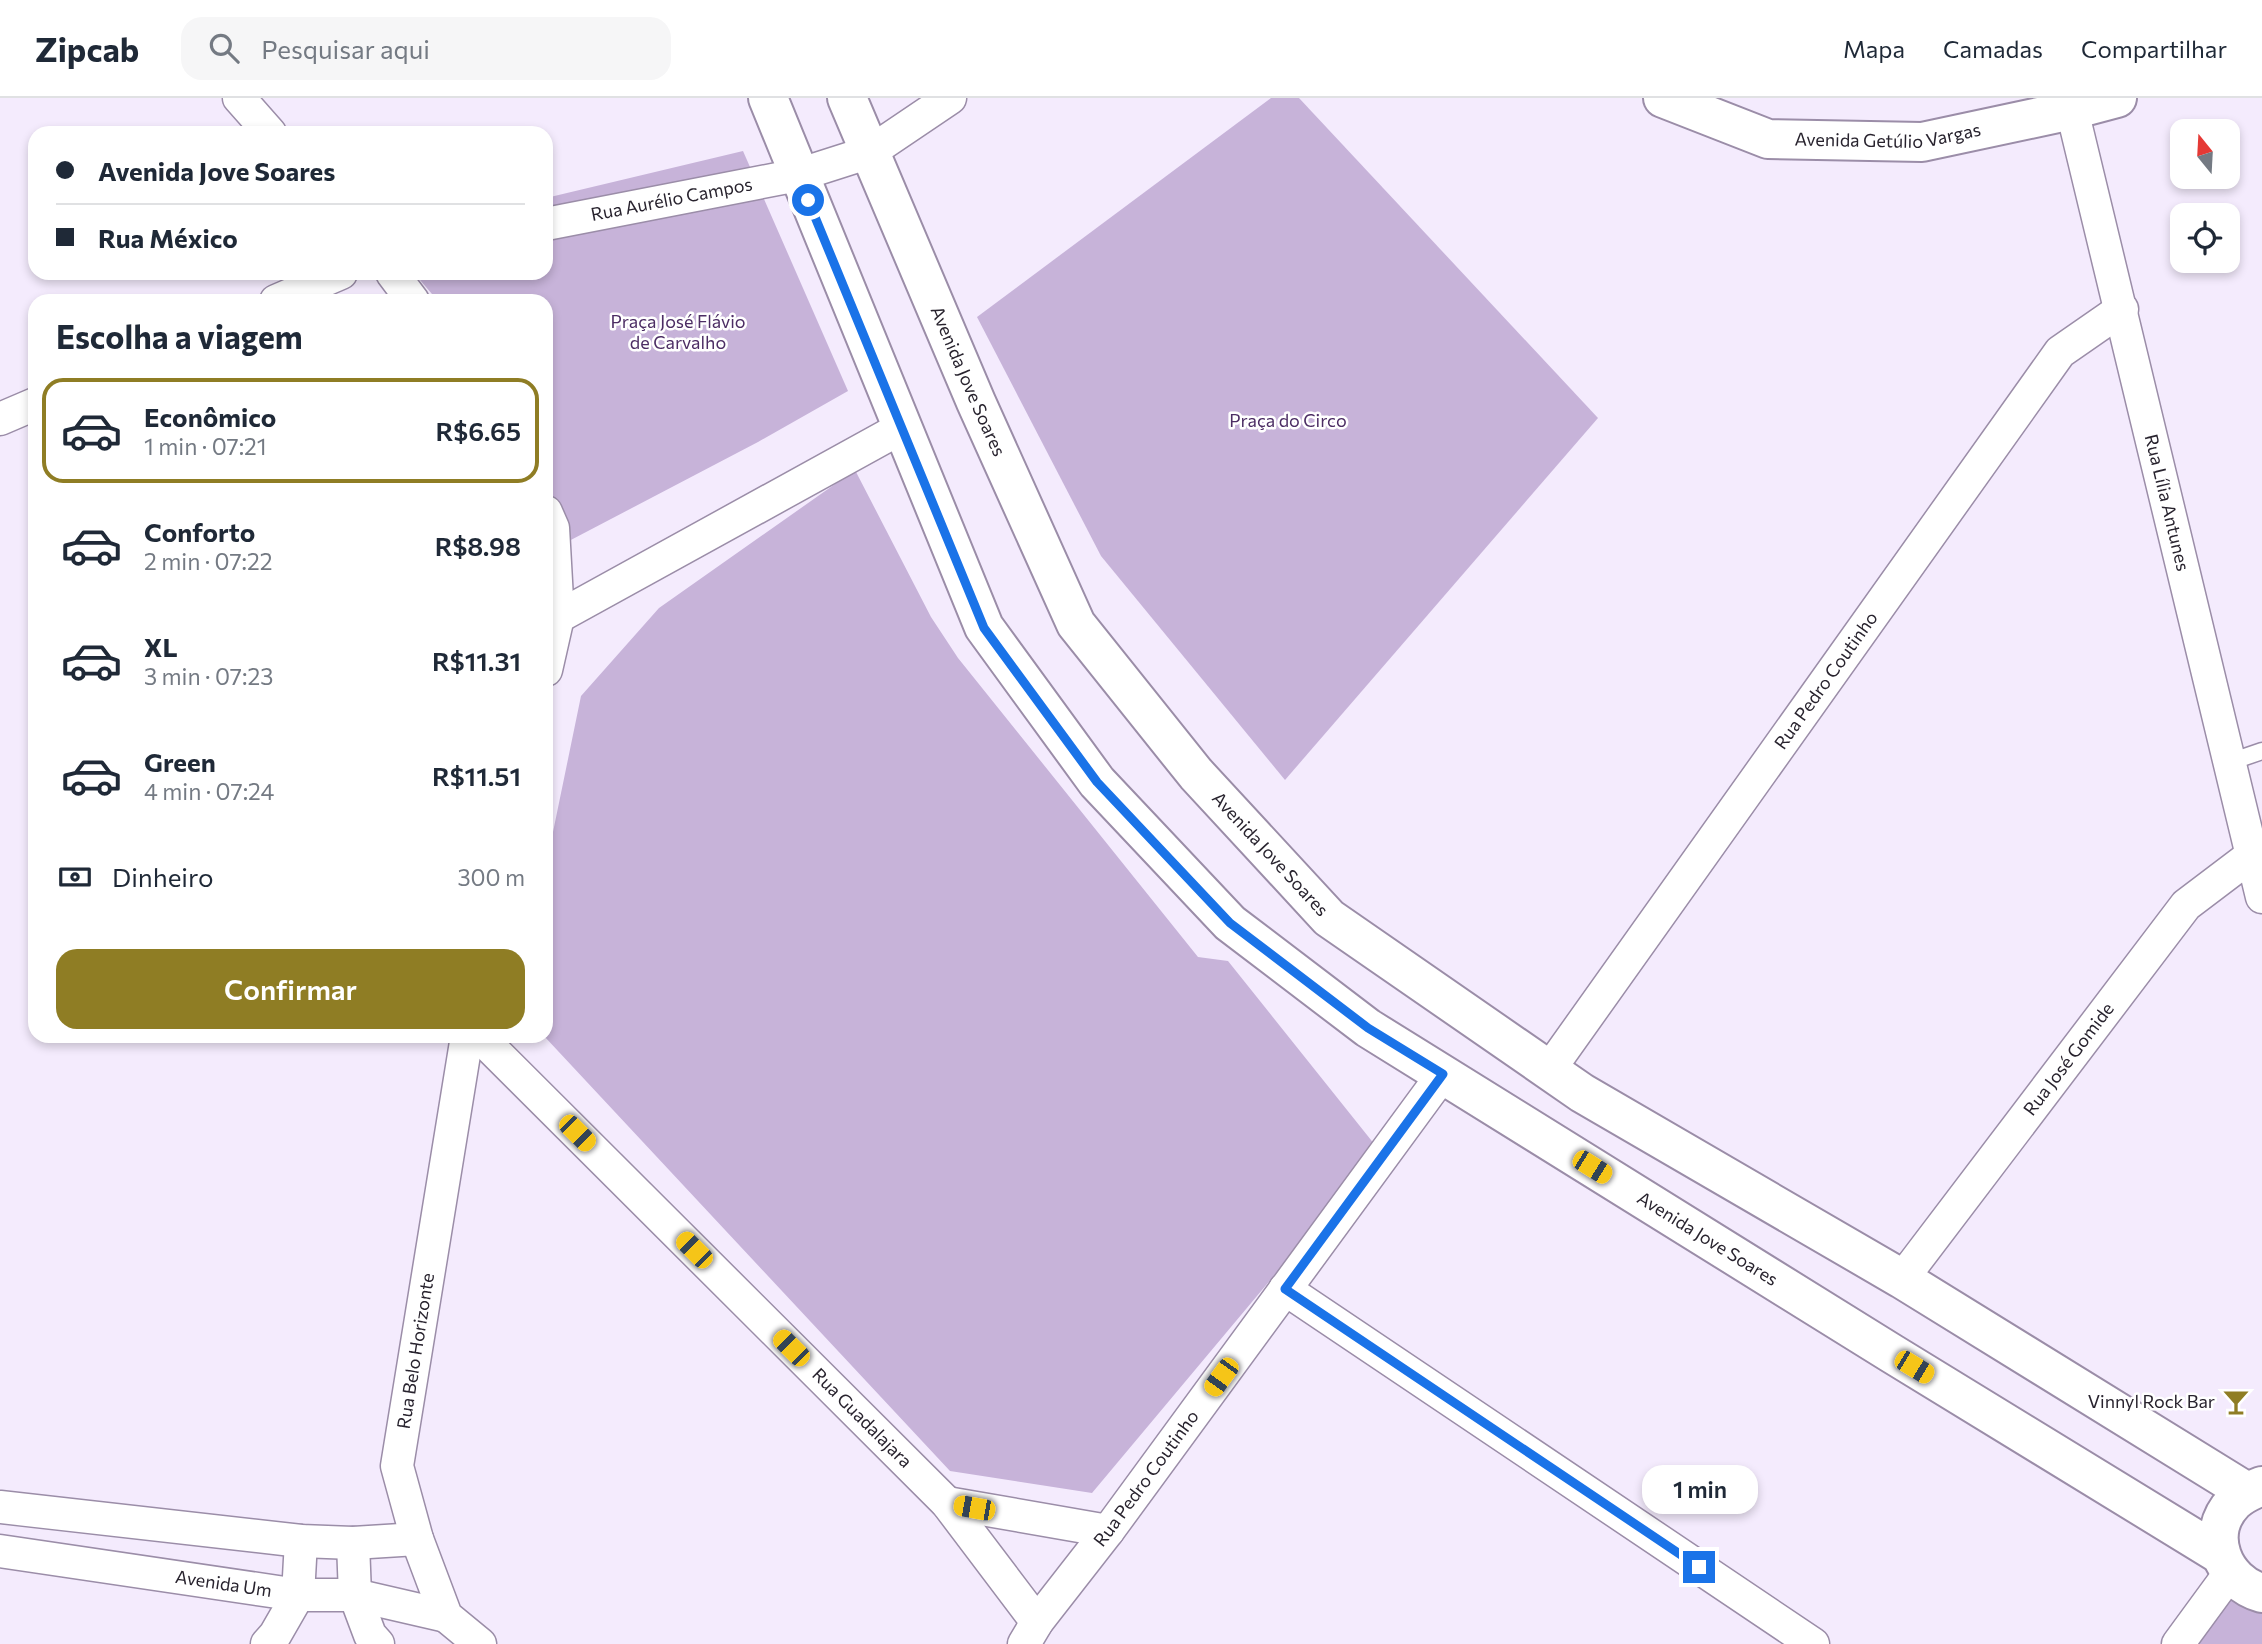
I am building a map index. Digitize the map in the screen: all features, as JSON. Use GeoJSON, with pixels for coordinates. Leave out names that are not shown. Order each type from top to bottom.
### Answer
{"type":"FeatureCollection","features":[{"type":"Feature","properties":{"kind":"main road","name":"Avenida Jove Soares"},"geometry":{"type":"LineString","coordinates":[[768,98],[984,628],[1097,782],[1230,923],[1368,1028],[2226,1564],[2243,1585],[2262,1593]]}},
{"type":"Feature","properties":{"kind":"main road","name":"Avenida Jove Soares"},"geometry":{"type":"LineString","coordinates":[[847,98],[976,402],[1076,624],[1195,774],[1329,918],[1582,1093],[2255,1489]]}},
{"type":"Feature","properties":{"kind":"main road","name":"Avenida Getúlio Vargas"},"geometry":{"type":"LineString","coordinates":[[1663,98],[1768,139],[1922,142],[2117,98]]}},
{"type":"Feature","properties":{"kind":"main road"},"geometry":{"type":"LineString","coordinates":[[2226,1564],[2219,1537],[2223,1519],[2233,1503],[2255,1489]]}},
{"type":"Feature","properties":{"kind":"street"},"geometry":{"type":"LineString","coordinates":[[239,98],[264,126]]}},
{"type":"Feature","properties":{"kind":"street"},"geometry":{"type":"LineString","coordinates":[[798,175],[870,152],[950,98]]}},
{"type":"Feature","properties":{"kind":"street","name":"Rua Lília Antunes"},"geometry":{"type":"LineString","coordinates":[[2073,110],[2262,897]]}},
{"type":"Feature","properties":{"kind":"street","name":"Rua Aurélio Campos"},"geometry":{"type":"LineString","coordinates":[[553,223],[798,175]]}},
{"type":"Feature","properties":{"kind":"street"},"geometry":{"type":"LineString","coordinates":[[292,294],[325,280]]}},
{"type":"Feature","properties":{"kind":"street","name":"Rua Pedro Coutinho"},"geometry":{"type":"LineString","coordinates":[[1549,1070],[2060,352],[2122,309]]}},
{"type":"Feature","properties":{"kind":"street"},"geometry":{"type":"LineString","coordinates":[[0,419],[28,407]]}},
{"type":"Feature","properties":{"kind":"street"},"geometry":{"type":"LineString","coordinates":[[558,617],[903,427]]}},
{"type":"Feature","properties":{"kind":"street"},"geometry":{"type":"LineString","coordinates":[[553,528],[558,617],[553,639]]}},
{"type":"Feature","properties":{"kind":"street","name":"Rua José Gomide"},"geometry":{"type":"LineString","coordinates":[[1902,1279],[2186,905],[2252,855]]}},
{"type":"Feature","properties":{"kind":"street","name":"Rua Belo Horizonte"},"geometry":{"type":"LineString","coordinates":[[466,1043],[397,1466],[417,1539],[446,1616],[480,1644]]}},
{"type":"Feature","properties":{"kind":"street","name":"Rua Guadalajara"},"geometry":{"type":"LineString","coordinates":[[487,1043],[947,1503],[1031,1633]]}},
{"type":"Feature","properties":{"kind":"street","name":"Rua Pedro Coutinho"},"geometry":{"type":"LineString","coordinates":[[1031,1633],[1443,1074]]}},
{"type":"Feature","properties":{"kind":"street"},"geometry":{"type":"LineString","coordinates":[[1285,1289],[1814,1644]]}},
{"type":"Feature","properties":{"kind":"street"},"geometry":{"type":"LineString","coordinates":[[947,1503],[1108,1531]]}},
{"type":"Feature","properties":{"kind":"street"},"geometry":{"type":"LineString","coordinates":[[0,1507],[301,1541],[353,1543],[417,1539]]}},
{"type":"Feature","properties":{"kind":"street"},"geometry":{"type":"LineString","coordinates":[[267,1644],[298,1595],[301,1541]]}},
{"type":"Feature","properties":{"kind":"street"},"geometry":{"type":"LineString","coordinates":[[353,1543],[355,1595],[370,1635],[378,1644]]}},
{"type":"Feature","properties":{"kind":"street","name":"Avenida Um"},"geometry":{"type":"LineString","coordinates":[[0,1551],[298,1595],[355,1595],[446,1616]]}},
{"type":"Feature","properties":{"kind":"street"},"geometry":{"type":"LineString","coordinates":[[2180,1643],[2226,1564]]}},
{"type":"Feature","properties":{"kind":"lane"},"geometry":{"type":"LineString","coordinates":[[2230,762],[2262,751]]}},
{"type":"Feature","properties":{"kind":"green space","name":"Praça do Circo"},"geometry":{"type":"Polygon","coordinates":[[[1271,98],[1299,98],[1598,418],[1285,780],[1101,556],[977,317],[1271,98]]]}},
{"type":"Feature","properties":{"kind":"green space","name":"Praça José Flávio de Carvalho"},"geometry":{"type":"Polygon","coordinates":[[[743,151],[848,391],[758,442],[553,549],[553,294],[432,294],[420,280],[553,280],[553,196],[743,151]]]}},
{"type":"Feature","properties":{"kind":"green space"},"geometry":{"type":"Polygon","coordinates":[[[855,470],[931,617],[958,658],[1198,957],[1228,961],[1379,1150],[1092,1493],[950,1471],[551,1043],[553,1043],[553,832],[581,696],[659,608],[855,470]]]}},
{"type":"Feature","properties":{"kind":"green space"},"geometry":{"type":"Polygon","coordinates":[[[2233,1591],[2262,1596],[2262,1644],[2195,1644],[2233,1591]]]}},
{"type":"Feature","properties":{"kind":"place","name":"Vinnyl Rock Bar"},"geometry":{"type":"Point","coordinates":[2236,1402]}},
{"type":"Feature","properties":{"kind":"route"},"geometry":{"type":"LineString","coordinates":[[808,200],[984,628],[1097,782],[1230,923],[1368,1028],[1443,1074],[1285,1289],[1699,1567]]}}]}
